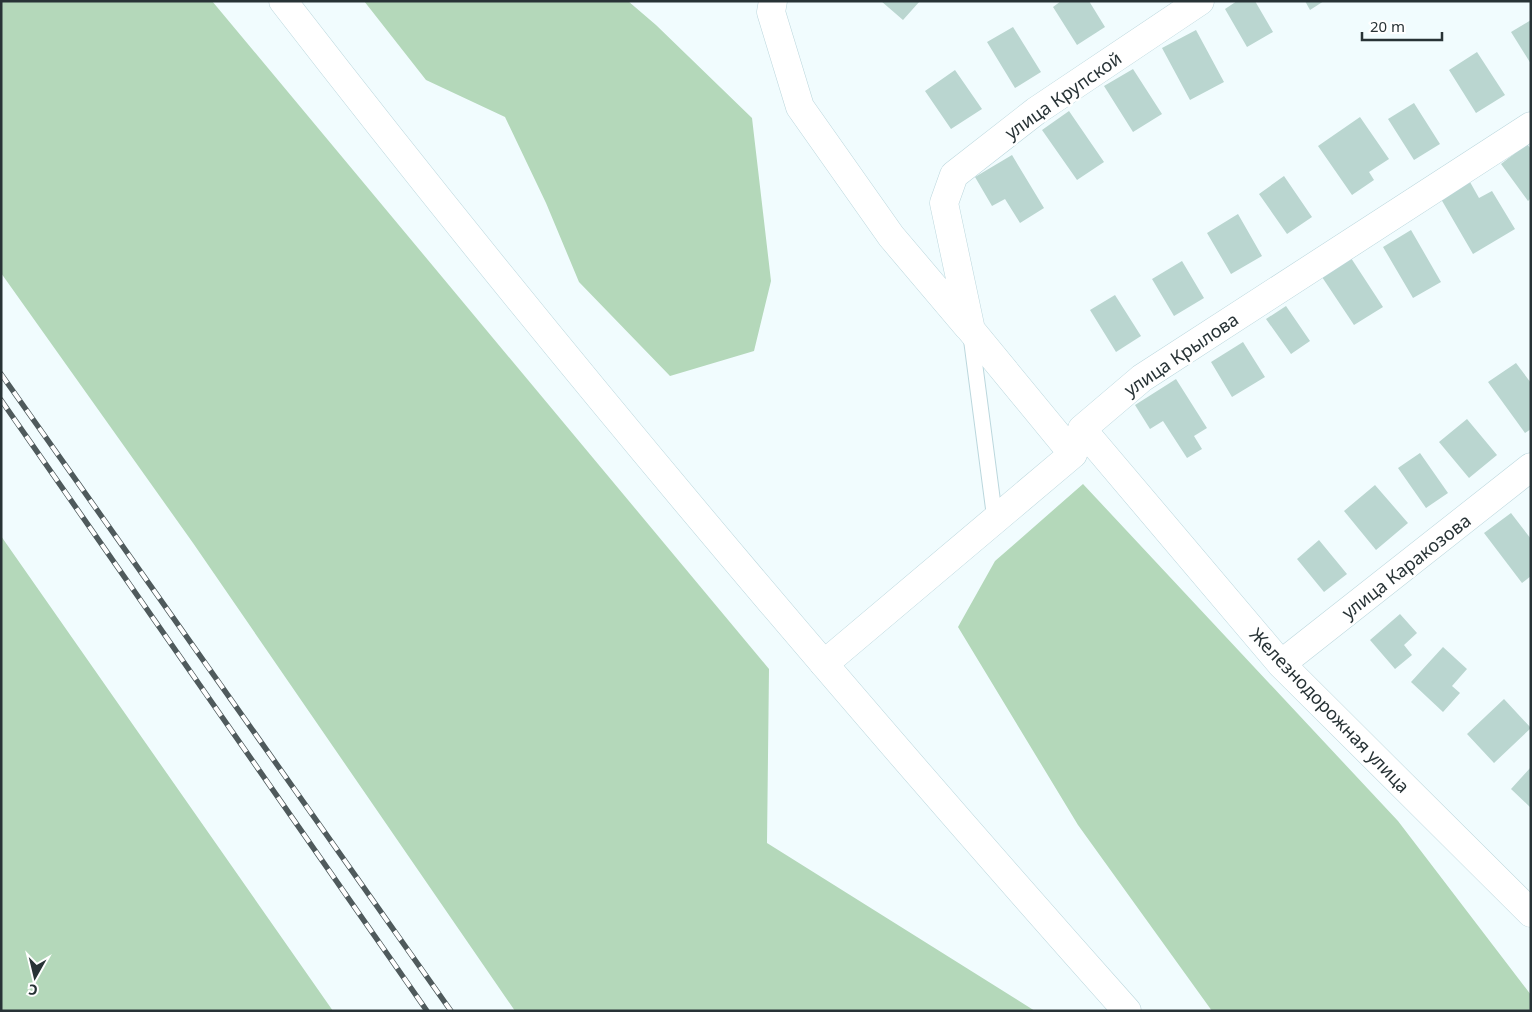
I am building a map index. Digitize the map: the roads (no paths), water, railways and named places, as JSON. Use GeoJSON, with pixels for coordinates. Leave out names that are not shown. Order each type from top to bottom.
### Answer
{"type":"FeatureCollection","features":[{"type":"Feature","properties":{"kind":"street"},"geometry":{"type":"LineString","coordinates":[[283,1],[344,80],[641,448],[824,664],[1127,1011]]}},
{"type":"Feature","properties":{"kind":"street"},"geometry":{"type":"LineString","coordinates":[[773,1],[770,12],[800,107],[891,236],[1073,454]]}},
{"type":"Feature","properties":{"kind":"street","name":"улица Крупской"},"geometry":{"type":"LineString","coordinates":[[971,330],[944,203],[954,176],[1028,117],[1200,1]]}},
{"type":"Feature","properties":{"kind":"street","name":"улица Крылова"},"geometry":{"type":"LineString","coordinates":[[824,664],[1073,454],[1082,429],[1142,378],[1531,126]]}},
{"type":"Feature","properties":{"kind":"street","name":"Железнодорожная улица"},"geometry":{"type":"LineString","coordinates":[[1082,429],[1281,664],[1531,913]]}},
{"type":"Feature","properties":{"kind":"street","name":"улица Каракозова"},"geometry":{"type":"LineString","coordinates":[[1281,664],[1531,467]]}},
{"type":"Feature","properties":{"kind":"lane"},"geometry":{"type":"LineString","coordinates":[[971,330],[995,520]]}},
{"type":"Feature","properties":{"kind":"railway"},"geometry":{"type":"LineString","coordinates":[[1,374],[451,1011]]}},
{"type":"Feature","properties":{"kind":"railway"},"geometry":{"type":"LineString","coordinates":[[1,400],[427,1011]]}}]}
